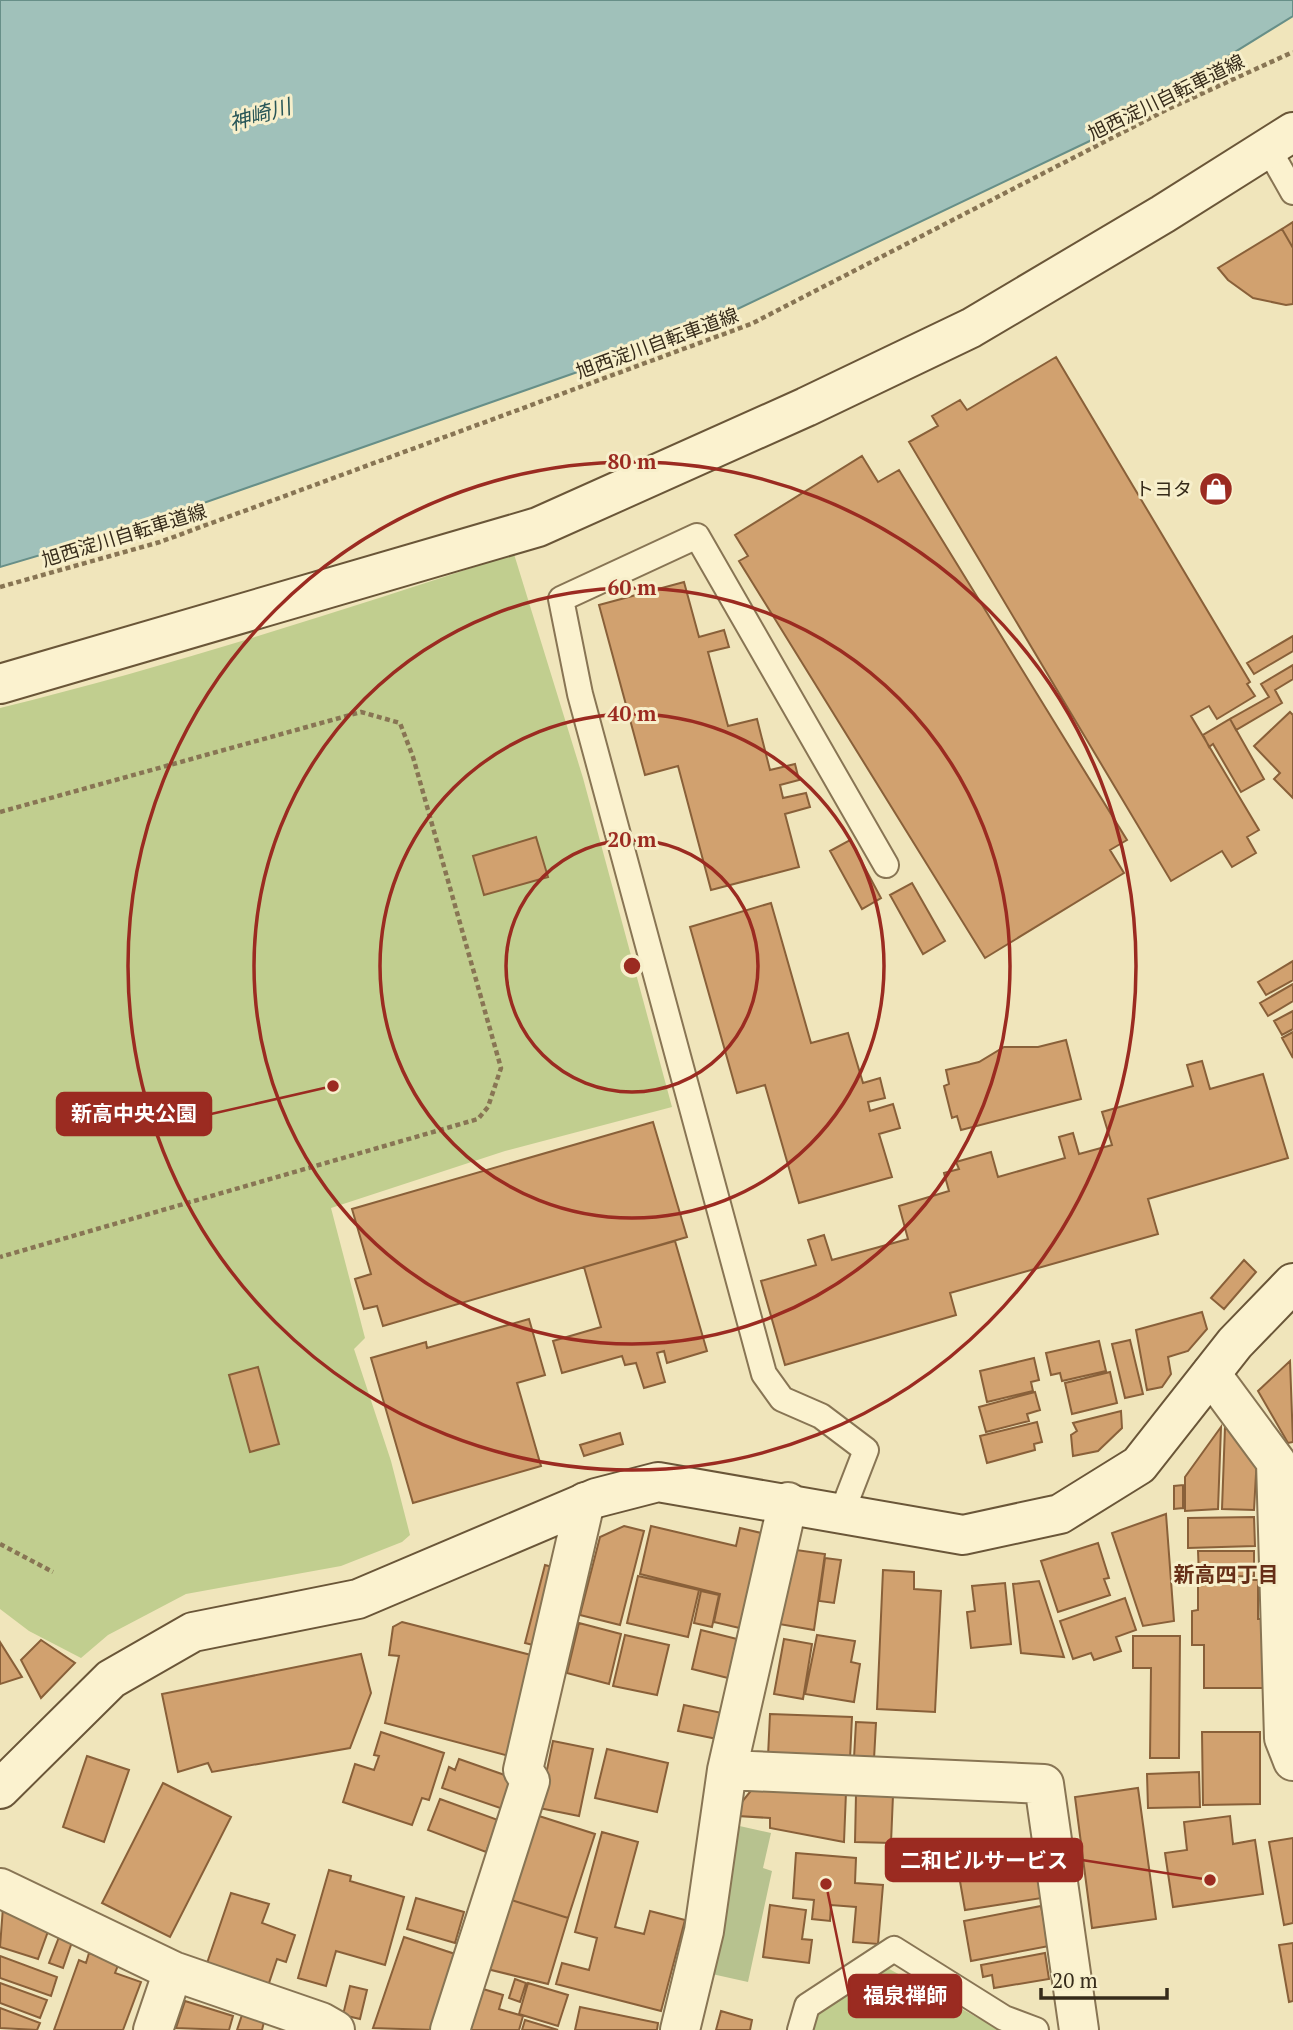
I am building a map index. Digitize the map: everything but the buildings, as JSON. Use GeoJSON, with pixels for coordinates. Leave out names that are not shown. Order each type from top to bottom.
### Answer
{"type":"FeatureCollection","features":[{"type":"Feature","properties":{"kind":"street"},"geometry":{"type":"LineString","coordinates":[[0,684],[538,527],[806,407],[971,328],[1280,140]]}},
{"type":"Feature","properties":{"kind":"street"},"geometry":{"type":"LineString","coordinates":[[0,1789],[111,1679],[193,1632],[358,1599],[585,1502],[658,1482],[788,1502],[963,1535],[1060,1514],[1139,1465],[1235,1343],[1293,1283]]}},
{"type":"Feature","properties":{"kind":"street"},"geometry":{"type":"LineString","coordinates":[[1211,1374],[1276,1462],[1285,1468],[1283,1738],[1293,1761]]}},
{"type":"Feature","properties":{"kind":"street"},"geometry":{"type":"LineString","coordinates":[[450,2030],[530,1781],[523,1770],[585,1502]]}},
{"type":"Feature","properties":{"kind":"street"},"geometry":{"type":"LineString","coordinates":[[680,2030],[704,1931],[727,1770],[788,1502]]}},
{"type":"Feature","properties":{"kind":"street"},"geometry":{"type":"LineString","coordinates":[[727,1770],[1044,1784],[1079,2030]]}},
{"type":"Feature","properties":{"kind":"street"},"geometry":{"type":"LineString","coordinates":[[0,1888],[173,1971],[321,2022],[335,2030]]}},
{"type":"Feature","properties":{"kind":"street"},"geometry":{"type":"LineString","coordinates":[[153,2030],[173,1971]]}},
{"type":"Feature","properties":{"kind":"lane"},"geometry":{"type":"LineString","coordinates":[[1280,140],[1293,192]]}},
{"type":"Feature","properties":{"kind":"lane"},"geometry":{"type":"LineString","coordinates":[[842,1512],[866,1450],[821,1416],[782,1399],[764,1374],[580,694],[561,599],[697,536],[886,865]]}},
{"type":"Feature","properties":{"kind":"lane"},"geometry":{"type":"LineString","coordinates":[[800,2030],[807,2006],[894,1949],[1004,2018],[1036,2030]]}},
{"type":"Feature","properties":{"kind":"path","name":"旭西淀川自転車道線"},"geometry":{"type":"LineString","coordinates":[[0,587],[160,542],[751,324],[1166,110],[1293,52]]}},
{"type":"Feature","properties":{"kind":"path"},"geometry":{"type":"LineString","coordinates":[[0,813],[361,712],[400,723],[413,757],[501,1068],[488,1107],[478,1119],[0,1257]]}},
{"type":"Feature","properties":{"kind":"path"},"geometry":{"type":"LineString","coordinates":[[0,1544],[53,1572]]}},
{"type":"Feature","properties":{"kind":"green space"},"geometry":{"type":"Polygon","coordinates":[[[514,554],[583,778],[672,1107],[505,1151],[331,1208],[365,1338],[354,1349],[391,1461],[410,1535],[402,1542],[341,1566],[186,1594],[108,1635],[81,1658],[29,1631],[0,1609],[0,708],[194,655],[514,554]]]}},
{"type":"Feature","properties":{"kind":"green space"},"geometry":{"type":"Polygon","coordinates":[[[735,1825],[771,1833],[763,1868],[772,1871],[748,1982],[703,1972],[735,1825]]]}},
{"type":"Feature","properties":{"kind":"green space"},"geometry":{"type":"Polygon","coordinates":[[[882,1965],[1000,2030],[814,2030],[819,2012],[882,1965]]]}},
{"type":"Feature","properties":{"kind":"water","name":"神崎川"},"geometry":{"type":"Polygon","coordinates":[[[0,0],[1293,0],[1293,16],[1096,138],[683,335],[138,526],[0,567],[0,0]]]}},
{"type":"Feature","properties":{"kind":"place","name":"トヨタ"},"geometry":{"type":"Point","coordinates":[1216,489]}},
{"type":"Feature","properties":{"kind":"place","name":"新高中央公園"},"geometry":{"type":"Point","coordinates":[333,1086]}},
{"type":"Feature","properties":{"kind":"place","name":"二和ビルサービス"},"geometry":{"type":"Point","coordinates":[1210,1880]}},
{"type":"Feature","properties":{"kind":"place","name":"福泉禅師"},"geometry":{"type":"Point","coordinates":[826,1884]}},
{"type":"Feature","properties":{"kind":"district","name":"新高四丁目"},"geometry":{"type":"Point","coordinates":[1226,1575]}}]}
